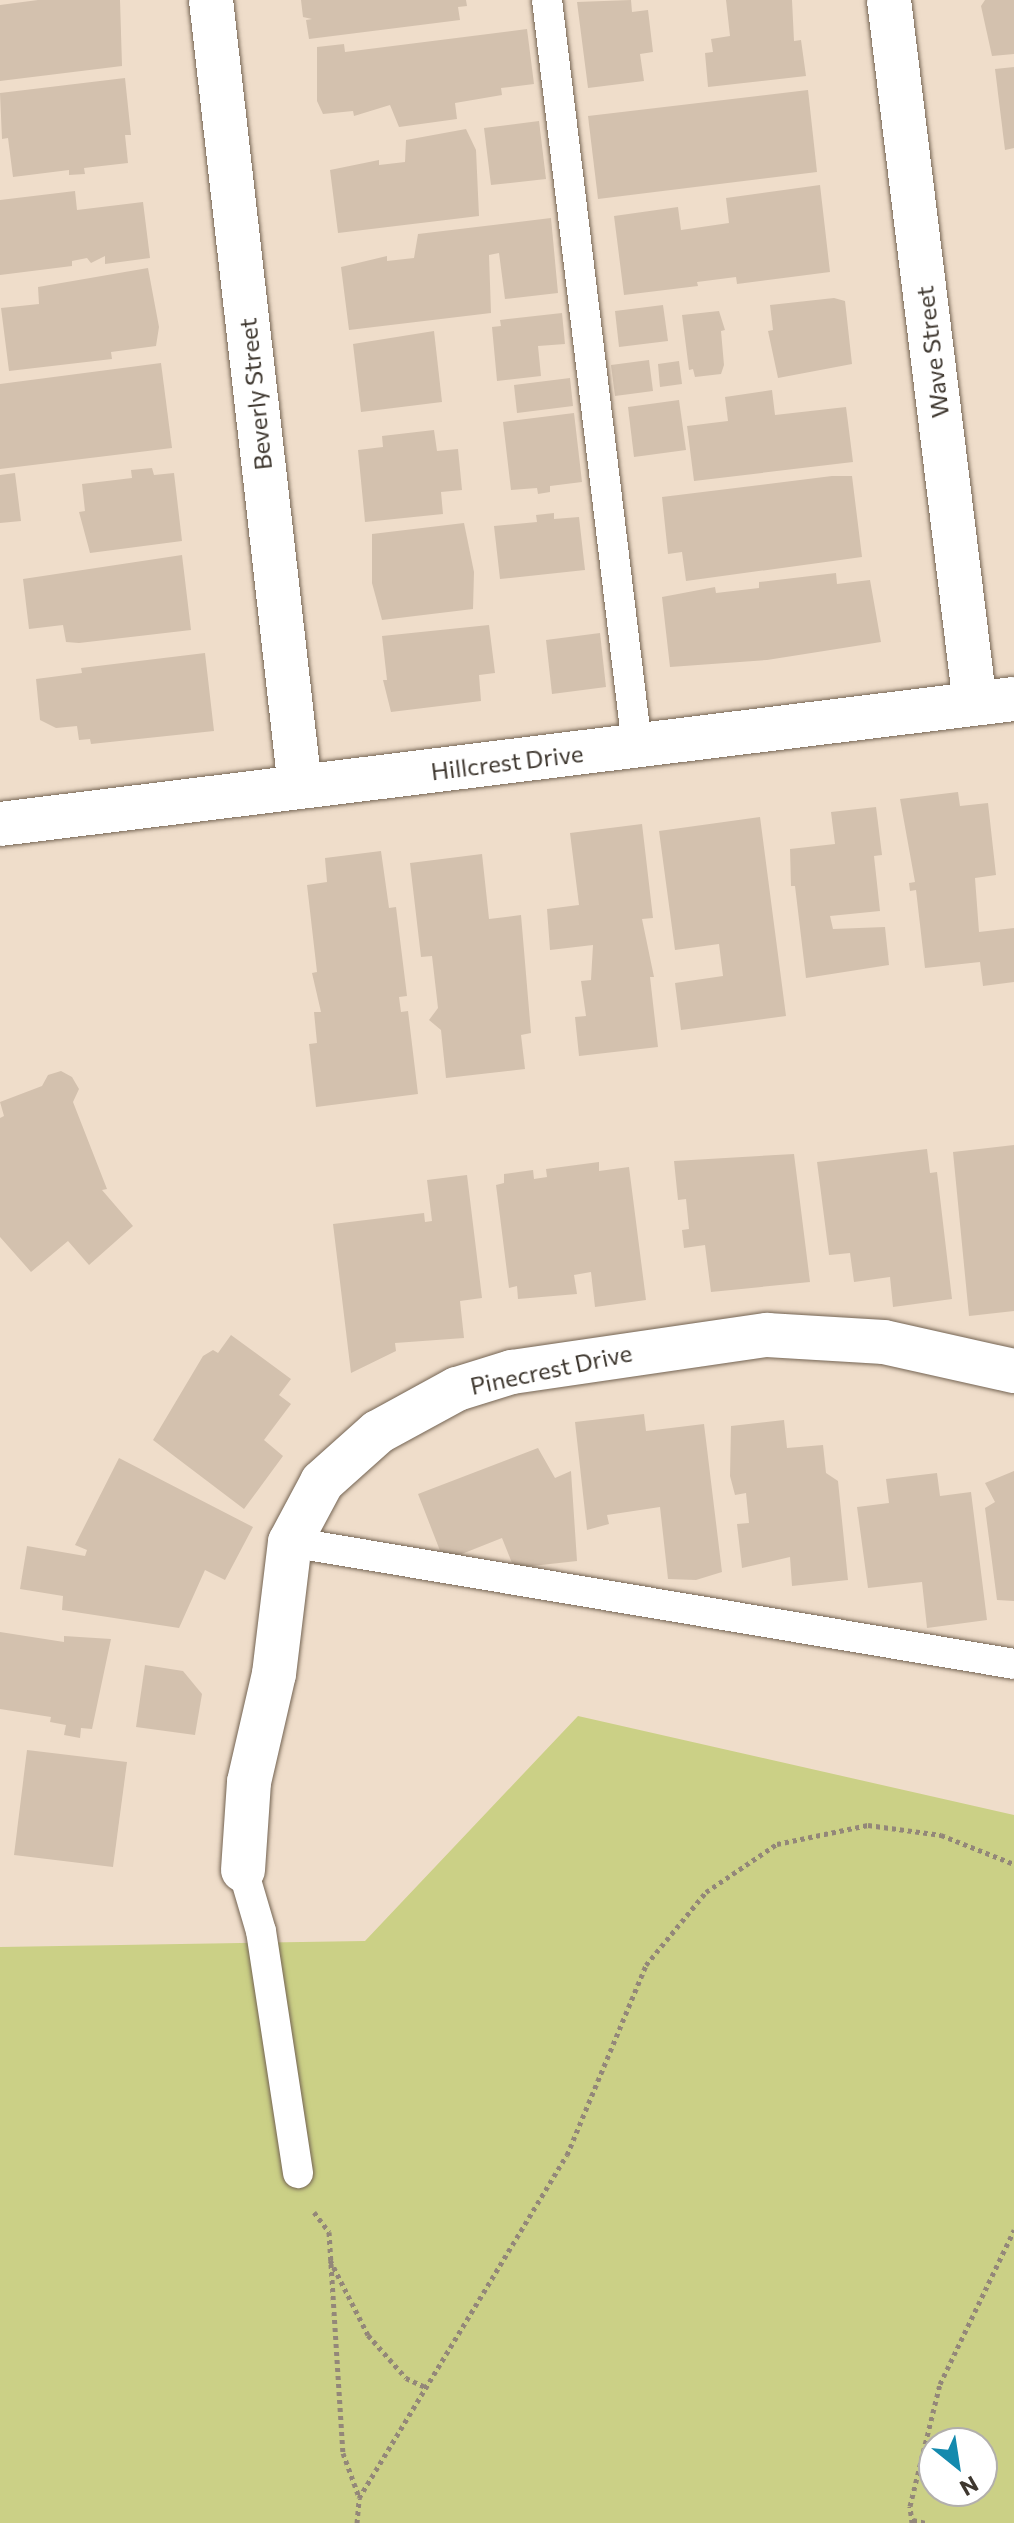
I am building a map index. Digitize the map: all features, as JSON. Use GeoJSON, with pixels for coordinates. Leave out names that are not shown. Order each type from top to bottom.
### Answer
{"type":"FeatureCollection","features":[{"type":"Feature","properties":{"kind":"street","name":"Beverly Street"},"geometry":{"type":"LineString","coordinates":[[211,0],[300,787]]}},
{"type":"Feature","properties":{"kind":"street","name":"Wave Street"},"geometry":{"type":"LineString","coordinates":[[889,0],[995,701]]}},
{"type":"Feature","properties":{"kind":"street","name":"Hillcrest Drive"},"geometry":{"type":"LineString","coordinates":[[0,824],[995,701]]}},
{"type":"Feature","properties":{"kind":"street","name":"Pinecrest Drive"},"geometry":{"type":"LineString","coordinates":[[243,1870],[249,1782],[274,1674],[290,1542],[322,1482],[349,1453],[457,1389],[512,1372],[767,1335],[884,1342],[1014,1371]]}},
{"type":"Feature","properties":{"kind":"lane"},"geometry":{"type":"LineString","coordinates":[[547,0],[637,746]]}},
{"type":"Feature","properties":{"kind":"lane"},"geometry":{"type":"LineString","coordinates":[[290,1542],[1014,1664]]}},
{"type":"Feature","properties":{"kind":"lane"},"geometry":{"type":"LineString","coordinates":[[243,1870],[261,1931],[298,2173]]}},
{"type":"Feature","properties":{"kind":"path"},"geometry":{"type":"LineString","coordinates":[[359,2498],[567,2155],[646,1965],[706,1892],[777,1844],[868,1825],[941,1835],[1014,1864]]}},
{"type":"Feature","properties":{"kind":"path"},"geometry":{"type":"LineString","coordinates":[[298,2173],[298,2191],[329,2232],[327,2256],[343,2453],[359,2498],[357,2523]]}},
{"type":"Feature","properties":{"kind":"path"},"geometry":{"type":"LineString","coordinates":[[926,2523],[913,2521],[910,2506],[940,2384],[1014,2230]]}},
{"type":"Feature","properties":{"kind":"path"},"geometry":{"type":"LineString","coordinates":[[327,2256],[368,2335],[406,2378],[427,2388]]}},
{"type":"Feature","properties":{"kind":"green space"},"geometry":{"type":"Polygon","coordinates":[[[578,1716],[1014,1815],[1014,2523],[0,2523],[0,1947],[365,1941],[578,1716]]]}},
{"type":"Feature","properties":{"kind":"building"},"geometry":{"type":"Polygon","coordinates":[[[38,0],[120,0],[122,66],[0,81],[0,5],[38,0]]]}},
{"type":"Feature","properties":{"kind":"building"},"geometry":{"type":"Polygon","coordinates":[[[301,0],[466,0],[467,6],[458,7],[460,20],[309,39],[306,20],[312,19],[303,17],[301,0]]]}},
{"type":"Feature","properties":{"kind":"building"},"geometry":{"type":"Polygon","coordinates":[[[631,0],[632,12],[648,10],[653,52],[640,54],[644,81],[588,88],[577,2],[631,0]]]}},
{"type":"Feature","properties":{"kind":"building"},"geometry":{"type":"Polygon","coordinates":[[[726,0],[792,0],[794,41],[801,40],[806,76],[708,87],[705,53],[713,52],[711,39],[730,36],[726,0]]]}},
{"type":"Feature","properties":{"kind":"building"},"geometry":{"type":"Polygon","coordinates":[[[985,0],[1014,0],[1014,54],[992,56],[981,6],[985,0]]]}},
{"type":"Feature","properties":{"kind":"building"},"geometry":{"type":"Polygon","coordinates":[[[527,29],[534,84],[501,88],[502,95],[455,103],[457,119],[399,127],[390,105],[354,116],[353,111],[323,114],[317,101],[317,47],[344,44],[345,52],[527,29]]]}},
{"type":"Feature","properties":{"kind":"building"},"geometry":{"type":"Polygon","coordinates":[[[1014,67],[1014,148],[1005,150],[995,69],[1014,67]]]}},
{"type":"Feature","properties":{"kind":"building"},"geometry":{"type":"Polygon","coordinates":[[[125,78],[131,135],[125,135],[128,163],[84,168],[85,174],[69,175],[69,170],[13,177],[8,138],[2,139],[0,93],[125,78]]]}},
{"type":"Feature","properties":{"kind":"building"},"geometry":{"type":"Polygon","coordinates":[[[808,90],[817,172],[598,199],[588,116],[808,90]]]}},
{"type":"Feature","properties":{"kind":"building"},"geometry":{"type":"Polygon","coordinates":[[[539,121],[546,179],[491,185],[484,128],[539,121]]]}},
{"type":"Feature","properties":{"kind":"building"},"geometry":{"type":"Polygon","coordinates":[[[466,129],[476,150],[479,216],[338,233],[330,170],[379,160],[379,165],[405,162],[406,140],[466,129]]]}},
{"type":"Feature","properties":{"kind":"building"},"geometry":{"type":"Polygon","coordinates":[[[820,185],[830,272],[737,284],[736,277],[697,282],[698,286],[624,295],[614,216],[678,207],[681,230],[729,223],[726,198],[820,185]]]}},
{"type":"Feature","properties":{"kind":"building"},"geometry":{"type":"Polygon","coordinates":[[[75,191],[77,210],[143,202],[150,258],[105,264],[105,256],[91,263],[87,258],[72,261],[72,266],[0,275],[0,200],[75,191]]]}},
{"type":"Feature","properties":{"kind":"building"},"geometry":{"type":"Polygon","coordinates":[[[551,218],[558,293],[505,299],[499,253],[489,255],[491,313],[349,330],[341,267],[387,256],[387,261],[414,258],[418,234],[551,218]]]}},
{"type":"Feature","properties":{"kind":"building"},"geometry":{"type":"Polygon","coordinates":[[[148,268],[159,327],[156,346],[111,352],[112,359],[9,371],[1,308],[39,304],[38,287],[148,268]]]}},
{"type":"Feature","properties":{"kind":"building"},"geometry":{"type":"Polygon","coordinates":[[[834,298],[845,301],[852,364],[778,378],[768,331],[773,330],[770,305],[834,298]]]}},
{"type":"Feature","properties":{"kind":"building"},"geometry":{"type":"Polygon","coordinates":[[[663,305],[668,341],[619,347],[615,311],[663,305]]]}},
{"type":"Feature","properties":{"kind":"building"},"geometry":{"type":"Polygon","coordinates":[[[719,311],[725,330],[721,331],[724,365],[721,374],[695,377],[693,369],[689,370],[682,315],[719,311]]]}},
{"type":"Feature","properties":{"kind":"building"},"geometry":{"type":"Polygon","coordinates":[[[562,313],[565,344],[538,346],[541,376],[497,381],[492,327],[501,326],[500,320],[562,313]]]}},
{"type":"Feature","properties":{"kind":"building"},"geometry":{"type":"Polygon","coordinates":[[[434,331],[442,402],[361,412],[353,344],[434,331]]]}},
{"type":"Feature","properties":{"kind":"building"},"geometry":{"type":"Polygon","coordinates":[[[649,360],[653,391],[615,396],[611,365],[649,360]]]}},
{"type":"Feature","properties":{"kind":"building"},"geometry":{"type":"Polygon","coordinates":[[[679,361],[682,384],[660,387],[658,364],[679,361]]]}},
{"type":"Feature","properties":{"kind":"building"},"geometry":{"type":"Polygon","coordinates":[[[161,363],[172,448],[0,469],[0,384],[161,363]]]}},
{"type":"Feature","properties":{"kind":"building"},"geometry":{"type":"Polygon","coordinates":[[[570,378],[573,406],[517,413],[514,385],[570,378]]]}},
{"type":"Feature","properties":{"kind":"building"},"geometry":{"type":"Polygon","coordinates":[[[772,390],[775,415],[846,407],[853,462],[694,481],[687,426],[728,421],[725,397],[772,390]]]}},
{"type":"Feature","properties":{"kind":"building"},"geometry":{"type":"Polygon","coordinates":[[[679,400],[686,450],[634,457],[628,407],[679,400]]]}},
{"type":"Feature","properties":{"kind":"building"},"geometry":{"type":"Polygon","coordinates":[[[574,413],[582,482],[550,486],[550,492],[538,494],[537,488],[511,490],[503,422],[574,413]]]}},
{"type":"Feature","properties":{"kind":"building"},"geometry":{"type":"Polygon","coordinates":[[[434,430],[437,451],[458,449],[462,490],[441,492],[443,514],[365,522],[358,450],[383,447],[382,436],[434,430]]]}},
{"type":"Feature","properties":{"kind":"building"},"geometry":{"type":"Polygon","coordinates":[[[152,468],[154,475],[174,473],[182,541],[90,553],[79,512],[85,511],[82,484],[132,478],[131,470],[152,468]]]}},
{"type":"Feature","properties":{"kind":"building"},"geometry":{"type":"Polygon","coordinates":[[[15,473],[21,521],[0,523],[0,475],[15,473]]]}},
{"type":"Feature","properties":{"kind":"building"},"geometry":{"type":"Polygon","coordinates":[[[852,476],[862,557],[686,581],[682,552],[668,554],[662,497],[852,476]]]}},
{"type":"Feature","properties":{"kind":"building"},"geometry":{"type":"Polygon","coordinates":[[[554,513],[554,519],[579,517],[585,570],[500,579],[494,526],[537,522],[536,515],[554,513]]]}},
{"type":"Feature","properties":{"kind":"building"},"geometry":{"type":"Polygon","coordinates":[[[464,523],[474,572],[473,609],[382,620],[372,583],[372,534],[464,523]]]}},
{"type":"Feature","properties":{"kind":"building"},"geometry":{"type":"Polygon","coordinates":[[[182,555],[191,630],[79,643],[66,642],[63,625],[29,629],[23,579],[182,555]]]}},
{"type":"Feature","properties":{"kind":"building"},"geometry":{"type":"Polygon","coordinates":[[[836,573],[837,584],[870,580],[881,642],[767,660],[670,667],[662,597],[715,587],[716,593],[759,588],[759,582],[836,573]]]}},
{"type":"Feature","properties":{"kind":"building"},"geometry":{"type":"Polygon","coordinates":[[[489,625],[495,673],[479,675],[481,701],[391,712],[383,680],[387,680],[382,636],[489,625]]]}},
{"type":"Feature","properties":{"kind":"building"},"geometry":{"type":"Polygon","coordinates":[[[600,633],[606,687],[552,694],[546,640],[600,633]]]}},
{"type":"Feature","properties":{"kind":"building"},"geometry":{"type":"Polygon","coordinates":[[[205,653],[214,731],[91,744],[90,739],[79,740],[77,726],[56,728],[40,720],[36,679],[82,673],[81,668],[205,653]]]}},
{"type":"Feature","properties":{"kind":"building"},"geometry":{"type":"Polygon","coordinates":[[[958,792],[960,806],[988,803],[996,875],[975,878],[979,932],[1014,928],[1014,982],[983,986],[980,962],[925,968],[916,890],[910,891],[909,883],[915,882],[900,799],[958,792]]]}},
{"type":"Feature","properties":{"kind":"building"},"geometry":{"type":"Polygon","coordinates":[[[876,807],[882,855],[874,856],[880,911],[830,916],[833,929],[885,927],[889,965],[806,978],[795,886],[791,886],[790,849],[835,844],[831,812],[876,807]]]}},
{"type":"Feature","properties":{"kind":"building"},"geometry":{"type":"Polygon","coordinates":[[[760,817],[786,1016],[681,1030],[675,983],[723,976],[719,944],[675,950],[659,831],[760,817]]]}},
{"type":"Feature","properties":{"kind":"building"},"geometry":{"type":"Polygon","coordinates":[[[642,824],[653,918],[642,919],[654,977],[650,977],[658,1047],[579,1056],[575,1017],[586,1016],[581,981],[591,980],[593,945],[550,950],[547,909],[579,905],[570,833],[642,824]]]}},
{"type":"Feature","properties":{"kind":"building"},"geometry":{"type":"Polygon","coordinates":[[[381,851],[389,908],[396,907],[407,996],[399,997],[401,1012],[408,1011],[418,1094],[316,1107],[309,1044],[317,1043],[314,1012],[321,1012],[312,973],[317,972],[307,885],[327,882],[325,858],[381,851]]]}},
{"type":"Feature","properties":{"kind":"building"},"geometry":{"type":"Polygon","coordinates":[[[482,854],[489,919],[521,915],[531,1033],[521,1035],[525,1069],[446,1078],[441,1030],[429,1020],[438,1008],[432,956],[421,957],[410,863],[482,854]]]}},
{"type":"Feature","properties":{"kind":"building"},"geometry":{"type":"Polygon","coordinates":[[[61,1071],[72,1077],[79,1089],[73,1102],[107,1189],[102,1190],[133,1226],[89,1265],[68,1241],[31,1272],[0,1237],[0,1118],[4,1116],[0,1102],[42,1086],[48,1075],[61,1071]]]}},
{"type":"Feature","properties":{"kind":"building"},"geometry":{"type":"Polygon","coordinates":[[[1014,1145],[1014,1311],[969,1316],[953,1152],[1014,1145]]]}},
{"type":"Feature","properties":{"kind":"building"},"geometry":{"type":"Polygon","coordinates":[[[927,1149],[930,1173],[937,1172],[952,1299],[893,1307],[890,1277],[854,1282],[850,1253],[829,1255],[817,1162],[927,1149]]]}},
{"type":"Feature","properties":{"kind":"building"},"geometry":{"type":"Polygon","coordinates":[[[794,1154],[810,1282],[711,1292],[705,1245],[684,1248],[682,1230],[689,1229],[686,1199],[678,1200],[674,1161],[794,1154]]]}},
{"type":"Feature","properties":{"kind":"building"},"geometry":{"type":"Polygon","coordinates":[[[599,1162],[599,1171],[629,1167],[646,1300],[595,1307],[591,1272],[574,1275],[577,1294],[518,1299],[517,1286],[509,1288],[496,1185],[504,1183],[504,1174],[533,1170],[534,1179],[547,1177],[546,1169],[599,1162]]]}},
{"type":"Feature","properties":{"kind":"building"},"geometry":{"type":"Polygon","coordinates":[[[467,1175],[482,1298],[460,1301],[464,1338],[395,1343],[396,1351],[351,1373],[333,1224],[424,1213],[425,1222],[432,1221],[427,1180],[467,1175]]]}},
{"type":"Feature","properties":{"kind":"building"},"geometry":{"type":"Polygon","coordinates":[[[231,1335],[291,1379],[279,1395],[291,1404],[264,1440],[283,1456],[244,1509],[153,1440],[203,1356],[213,1350],[218,1353],[231,1335]]]}},
{"type":"Feature","properties":{"kind":"building"},"geometry":{"type":"Polygon","coordinates":[[[644,1414],[646,1431],[704,1424],[722,1572],[696,1580],[668,1579],[660,1507],[607,1515],[609,1524],[587,1530],[575,1422],[644,1414]]]}},
{"type":"Feature","properties":{"kind":"building"},"geometry":{"type":"Polygon","coordinates":[[[784,1420],[787,1448],[823,1445],[826,1473],[838,1481],[848,1580],[792,1586],[790,1557],[742,1568],[737,1524],[749,1523],[746,1493],[735,1495],[730,1476],[731,1426],[784,1420]]]}},
{"type":"Feature","properties":{"kind":"building"},"geometry":{"type":"Polygon","coordinates":[[[538,1448],[555,1478],[571,1471],[577,1561],[514,1568],[502,1538],[444,1561],[418,1494],[538,1448]]]}},
{"type":"Feature","properties":{"kind":"building"},"geometry":{"type":"Polygon","coordinates":[[[119,1458],[253,1527],[225,1580],[205,1570],[179,1628],[62,1610],[63,1596],[20,1589],[27,1546],[85,1556],[87,1550],[75,1545],[119,1458]]]}},
{"type":"Feature","properties":{"kind":"building"},"geometry":{"type":"Polygon","coordinates":[[[1014,1471],[1014,1601],[997,1600],[985,1508],[995,1502],[985,1483],[1014,1471]]]}},
{"type":"Feature","properties":{"kind":"building"},"geometry":{"type":"Polygon","coordinates":[[[937,1473],[940,1496],[971,1492],[987,1620],[927,1628],[922,1582],[868,1588],[857,1507],[889,1503],[886,1479],[937,1473]]]}},
{"type":"Feature","properties":{"kind":"building"},"geometry":{"type":"Polygon","coordinates":[[[0,1632],[64,1642],[64,1636],[111,1639],[92,1729],[81,1728],[80,1738],[64,1735],[66,1725],[50,1722],[51,1717],[0,1709],[0,1632]]]}},
{"type":"Feature","properties":{"kind":"building"},"geometry":{"type":"Polygon","coordinates":[[[145,1665],[183,1671],[202,1694],[195,1735],[136,1727],[145,1665]]]}},
{"type":"Feature","properties":{"kind":"building"},"geometry":{"type":"Polygon","coordinates":[[[27,1750],[127,1762],[113,1867],[14,1855],[27,1750]]]}}]}
